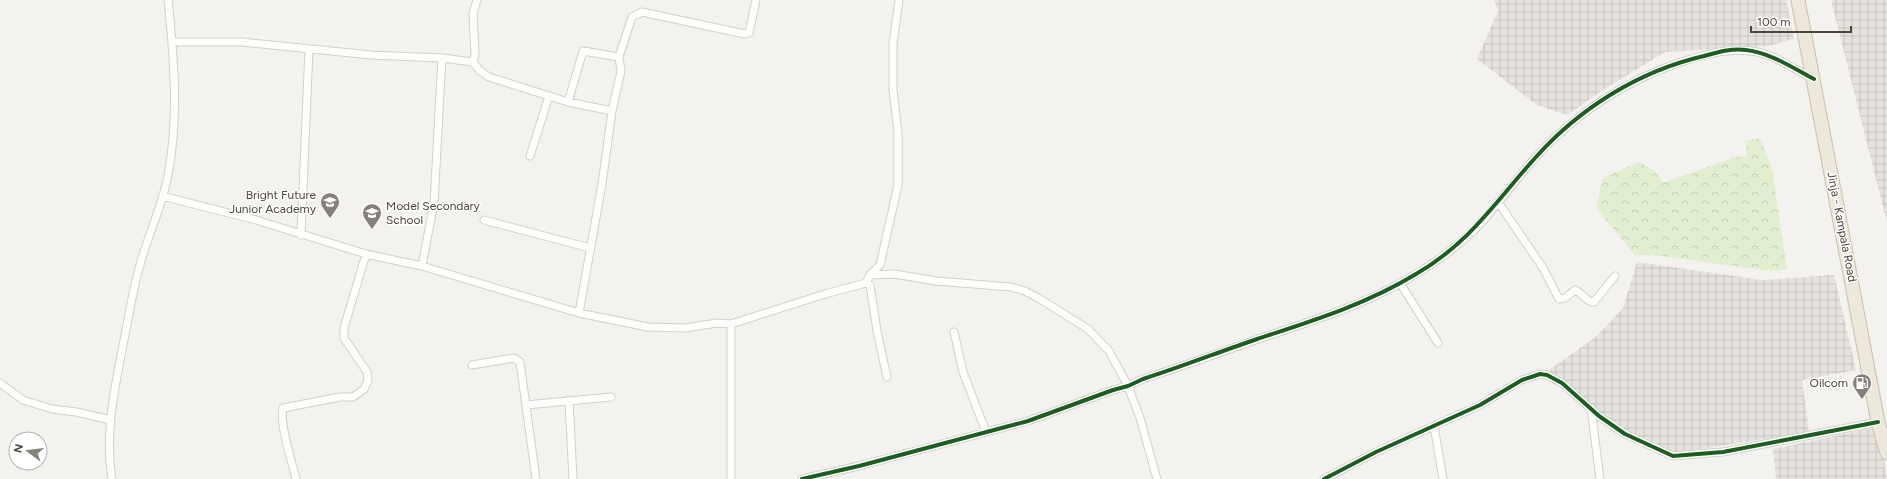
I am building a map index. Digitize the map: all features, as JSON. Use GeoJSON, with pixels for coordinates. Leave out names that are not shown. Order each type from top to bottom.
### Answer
{"type":"FeatureCollection","features":[{"type":"Feature","properties":{"kind":"highway","name":"Jinja - Kampala Road"},"geometry":{"type":"LineString","coordinates":[[1798,0],[1878,422],[1887,453]]}},
{"type":"Feature","properties":{"kind":"street"},"geometry":{"type":"LineString","coordinates":[[112,479],[109,461],[111,420],[118,370],[141,259],[168,177],[174,139],[172,42],[168,0]]}},
{"type":"Feature","properties":{"kind":"street"},"geometry":{"type":"LineString","coordinates":[[477,0],[473,13],[474,62],[480,71],[489,77],[548,96],[568,102],[612,111]]}},
{"type":"Feature","properties":{"kind":"street"},"geometry":{"type":"LineString","coordinates":[[579,313],[612,111],[621,71],[619,57],[632,17],[642,12],[745,34],[749,32],[756,0]]}},
{"type":"Feature","properties":{"kind":"street"},"geometry":{"type":"LineString","coordinates":[[162,196],[256,220],[300,235],[366,254],[422,266],[579,313],[648,327],[685,328],[717,323],[731,324],[825,294],[866,283],[870,275],[880,265],[898,184],[898,132],[893,90],[893,44],[899,0]]}},
{"type":"Feature","properties":{"kind":"street"},"geometry":{"type":"LineString","coordinates":[[172,42],[241,42],[371,55],[442,58],[474,62]]}},
{"type":"Feature","properties":{"kind":"street"},"geometry":{"type":"LineString","coordinates":[[300,235],[309,49]]}},
{"type":"Feature","properties":{"kind":"street"},"geometry":{"type":"LineString","coordinates":[[568,102],[583,50],[619,57]]}},
{"type":"Feature","properties":{"kind":"street"},"geometry":{"type":"LineString","coordinates":[[802,479],[859,466],[1028,420],[1325,317],[1400,283],[1436,262],[1475,229],[1547,145],[1581,116],[1621,88],[1657,71],[1692,58],[1727,51],[1745,50],[1768,55],[1814,80]]}},
{"type":"Feature","properties":{"kind":"street"},"geometry":{"type":"LineString","coordinates":[[422,266],[434,203],[442,58]]}},
{"type":"Feature","properties":{"kind":"street"},"geometry":{"type":"LineString","coordinates":[[530,156],[548,96]]}},
{"type":"Feature","properties":{"kind":"street"},"geometry":{"type":"LineString","coordinates":[[1498,202],[1543,268],[1556,295],[1559,298],[1564,298],[1575,290],[1580,292],[1587,300],[1594,302],[1615,276]]}},
{"type":"Feature","properties":{"kind":"street"},"geometry":{"type":"LineString","coordinates":[[484,220],[590,248]]}},
{"type":"Feature","properties":{"kind":"street"},"geometry":{"type":"LineString","coordinates":[[296,479],[281,413],[282,408],[340,397],[354,397],[364,389],[368,381],[367,372],[344,338],[344,328],[366,254]]}},
{"type":"Feature","properties":{"kind":"street"},"geometry":{"type":"LineString","coordinates":[[870,275],[894,274],[936,281],[998,285],[1025,291],[1072,319],[1098,338],[1109,351],[1128,386],[1140,418],[1157,479]]}},
{"type":"Feature","properties":{"kind":"street"},"geometry":{"type":"LineString","coordinates":[[866,283],[870,285],[876,331],[887,377]]}},
{"type":"Feature","properties":{"kind":"street"},"geometry":{"type":"LineString","coordinates":[[1400,283],[1438,343]]}},
{"type":"Feature","properties":{"kind":"street"},"geometry":{"type":"LineString","coordinates":[[731,324],[731,479]]}},
{"type":"Feature","properties":{"kind":"street"},"geometry":{"type":"LineString","coordinates":[[954,332],[963,372],[986,432]]}},
{"type":"Feature","properties":{"kind":"street"},"geometry":{"type":"LineString","coordinates":[[472,365],[510,358],[517,359],[520,362],[536,479]]}},
{"type":"Feature","properties":{"kind":"street"},"geometry":{"type":"LineString","coordinates":[[1324,479],[1376,452],[1480,405],[1522,380],[1540,374],[1548,375],[1562,383],[1588,404],[1599,416],[1625,434],[1673,456],[1723,452],[1878,422]]}},
{"type":"Feature","properties":{"kind":"street"},"geometry":{"type":"LineString","coordinates":[[0,383],[23,400],[52,409],[76,412],[111,420]]}},
{"type":"Feature","properties":{"kind":"street"},"geometry":{"type":"LineString","coordinates":[[526,405],[611,397]]}},
{"type":"Feature","properties":{"kind":"street"},"geometry":{"type":"LineString","coordinates":[[569,400],[574,479]]}},
{"type":"Feature","properties":{"kind":"street"},"geometry":{"type":"LineString","coordinates":[[1588,404],[1592,410],[1600,479]]}},
{"type":"Feature","properties":{"kind":"street"},"geometry":{"type":"LineString","coordinates":[[1434,426],[1442,479]]}},
{"type":"Feature","properties":{"kind":"shaded area"},"geometry":{"type":"Polygon","coordinates":[[[1494,0],[1786,0],[1794,39],[1767,46],[1665,52],[1603,90],[1567,115],[1537,105],[1477,59],[1498,11],[1494,0]]]}},
{"type":"Feature","properties":{"kind":"shaded area"},"geometry":{"type":"Polygon","coordinates":[[[1831,0],[1887,0],[1887,222],[1831,0]]]}},
{"type":"Feature","properties":{"kind":"shaded area"},"geometry":{"type":"Polygon","coordinates":[[[1637,262],[1762,280],[1834,275],[1856,370],[1802,380],[1809,432],[1674,453],[1611,422],[1548,371],[1598,335],[1623,308],[1637,262]]]}},
{"type":"Feature","properties":{"kind":"shaded area"},"geometry":{"type":"Polygon","coordinates":[[[1878,427],[1887,479],[1776,479],[1773,449],[1878,427]]]}},
{"type":"Feature","properties":{"kind":"green space"},"geometry":{"type":"Polygon","coordinates":[[[1760,138],[1772,169],[1787,270],[1771,271],[1652,255],[1635,255],[1596,208],[1603,178],[1638,162],[1655,171],[1663,183],[1735,157],[1747,156],[1746,141],[1760,138]]]}},
{"type":"Feature","properties":{"kind":"cycle path"},"geometry":{"type":"LineString","coordinates":[[802,479],[859,466],[1028,421],[1128,386],[1143,379],[1339,311],[1397,285],[1435,262],[1452,249],[1481,220],[1553,139],[1591,107],[1612,94],[1657,71],[1714,53],[1730,50],[1741,50],[1764,54],[1814,79]]}},
{"type":"Feature","properties":{"kind":"cycle path"},"geometry":{"type":"LineString","coordinates":[[1324,479],[1376,452],[1480,405],[1522,380],[1540,374],[1547,375],[1562,383],[1599,416],[1625,434],[1673,456],[1723,452],[1878,422]]}},
{"type":"Feature","properties":{"kind":"place","name":"Bright Future Junior Academy"},"geometry":{"type":"Point","coordinates":[330,219]}},
{"type":"Feature","properties":{"kind":"place","name":"Model Secondary School"},"geometry":{"type":"Point","coordinates":[372,230]}},
{"type":"Feature","properties":{"kind":"place","name":"Oilcom"},"geometry":{"type":"Point","coordinates":[1862,400]}}]}
